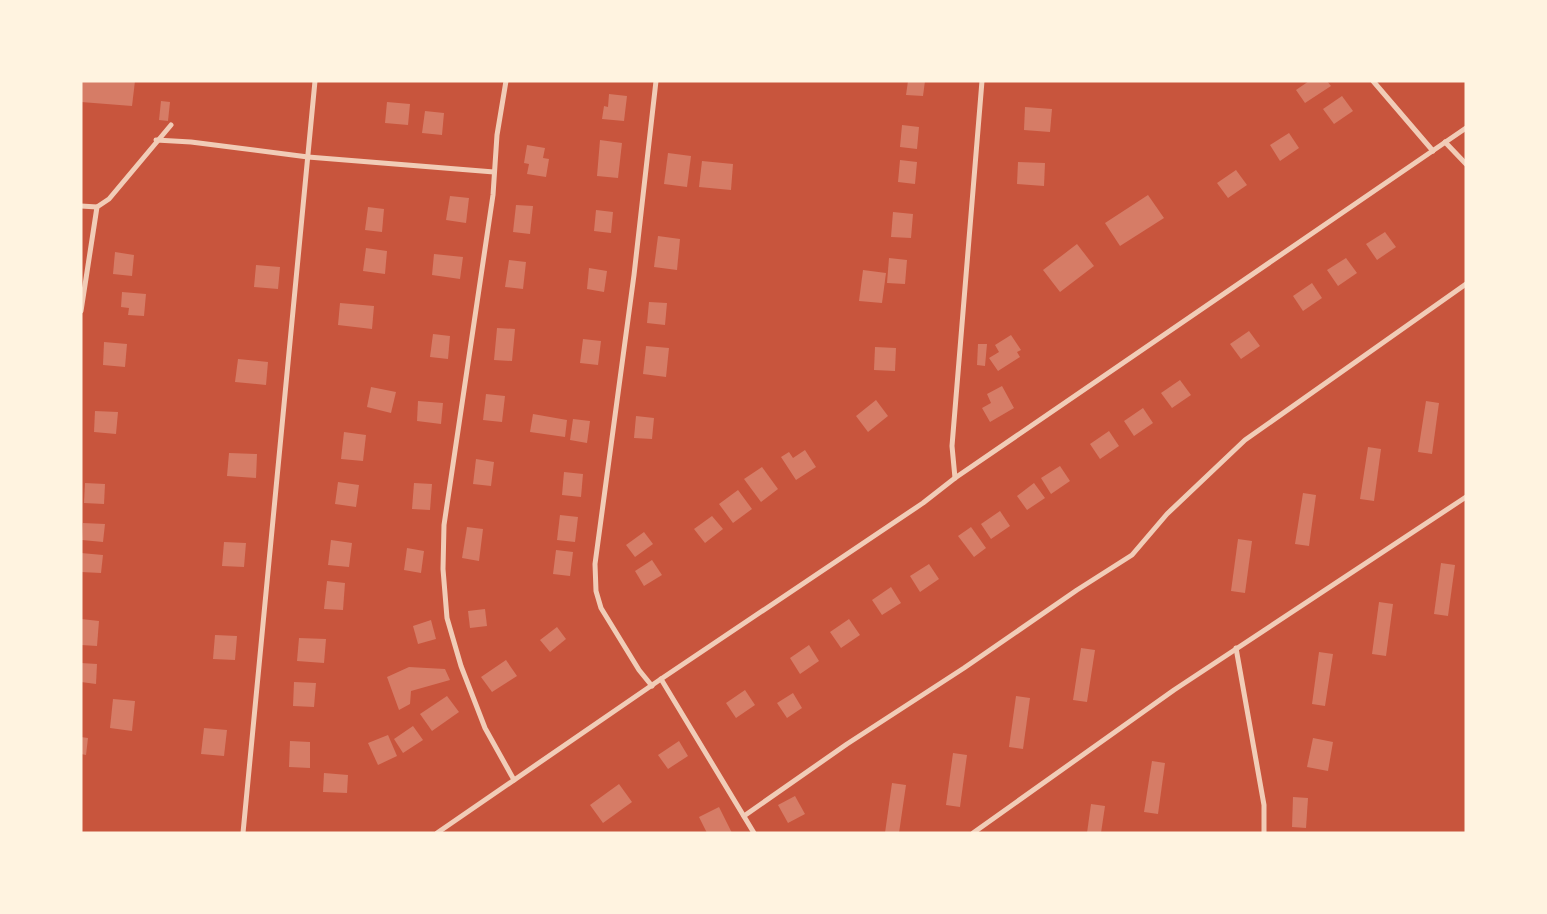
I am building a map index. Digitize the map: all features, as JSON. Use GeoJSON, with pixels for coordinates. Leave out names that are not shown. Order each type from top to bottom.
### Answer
{"type":"FeatureCollection","features":[{"type":"Feature","properties":{"kind":"street"},"geometry":{"type":"LineString","coordinates":[[243,833],[315,81]]}},
{"type":"Feature","properties":{"kind":"street"},"geometry":{"type":"LineString","coordinates":[[506,81],[498,135],[493,194],[444,525],[442,569],[447,618],[461,666],[485,728],[514,780]]}},
{"type":"Feature","properties":{"kind":"street"},"geometry":{"type":"LineString","coordinates":[[652,686],[639,670],[601,608],[596,591],[596,564],[634,275],[656,81]]}},
{"type":"Feature","properties":{"kind":"street"},"geometry":{"type":"LineString","coordinates":[[955,478],[952,446],[982,81]]}},
{"type":"Feature","properties":{"kind":"street"},"geometry":{"type":"LineString","coordinates":[[1373,81],[1432,151]]}},
{"type":"Feature","properties":{"kind":"street"},"geometry":{"type":"LineString","coordinates":[[81,206],[97,207],[109,199],[171,124]]}},
{"type":"Feature","properties":{"kind":"street"},"geometry":{"type":"LineString","coordinates":[[437,833],[923,503],[955,478],[1466,128]]}},
{"type":"Feature","properties":{"kind":"street"},"geometry":{"type":"LineString","coordinates":[[156,140],[191,142],[308,157],[494,172]]}},
{"type":"Feature","properties":{"kind":"street"},"geometry":{"type":"LineString","coordinates":[[1445,142],[1466,164]]}},
{"type":"Feature","properties":{"kind":"street"},"geometry":{"type":"LineString","coordinates":[[81,311],[97,207]]}},
{"type":"Feature","properties":{"kind":"street"},"geometry":{"type":"LineString","coordinates":[[744,816],[847,744],[956,674],[1077,590],[1132,555],[1166,514],[1245,440],[1466,284]]}},
{"type":"Feature","properties":{"kind":"street"},"geometry":{"type":"LineString","coordinates":[[972,833],[1174,690],[1466,497]]}},
{"type":"Feature","properties":{"kind":"street"},"geometry":{"type":"LineString","coordinates":[[1236,648],[1264,805],[1264,833]]}},
{"type":"Feature","properties":{"kind":"street"},"geometry":{"type":"LineString","coordinates":[[661,680],[754,833]]}},
{"type":"Feature","properties":{"kind":"building"},"geometry":{"type":"Polygon","coordinates":[[[81,81],[135,81],[132,106],[81,102],[81,81]]]}},
{"type":"Feature","properties":{"kind":"building"},"geometry":{"type":"Polygon","coordinates":[[[908,81],[925,81],[923,96],[906,95],[908,81]]]}},
{"type":"Feature","properties":{"kind":"building"},"geometry":{"type":"Polygon","coordinates":[[[1309,81],[1327,81],[1331,86],[1305,103],[1296,90],[1309,81]]]}},
{"type":"Feature","properties":{"kind":"building"},"geometry":{"type":"Polygon","coordinates":[[[609,94],[627,96],[624,121],[602,119],[604,106],[608,107],[609,94]]]}},
{"type":"Feature","properties":{"kind":"building"},"geometry":{"type":"Polygon","coordinates":[[[1342,96],[1353,111],[1334,124],[1323,109],[1342,96]]]}},
{"type":"Feature","properties":{"kind":"building"},"geometry":{"type":"Polygon","coordinates":[[[161,101],[170,102],[168,121],[159,120],[161,101]]]}},
{"type":"Feature","properties":{"kind":"building"},"geometry":{"type":"Polygon","coordinates":[[[387,102],[410,104],[408,125],[385,123],[387,102]]]}},
{"type":"Feature","properties":{"kind":"building"},"geometry":{"type":"Polygon","coordinates":[[[1025,107],[1052,109],[1050,132],[1024,130],[1025,107]]]}},
{"type":"Feature","properties":{"kind":"building"},"geometry":{"type":"Polygon","coordinates":[[[425,111],[444,113],[442,135],[422,133],[425,111]]]}},
{"type":"Feature","properties":{"kind":"building"},"geometry":{"type":"Polygon","coordinates":[[[902,125],[919,127],[917,149],[900,147],[902,125]]]}},
{"type":"Feature","properties":{"kind":"building"},"geometry":{"type":"Polygon","coordinates":[[[1289,133],[1299,148],[1280,161],[1270,145],[1289,133]]]}},
{"type":"Feature","properties":{"kind":"building"},"geometry":{"type":"Polygon","coordinates":[[[600,140],[622,143],[618,178],[597,176],[600,140]]]}},
{"type":"Feature","properties":{"kind":"building"},"geometry":{"type":"Polygon","coordinates":[[[527,145],[545,148],[543,158],[549,159],[546,177],[527,174],[529,164],[524,163],[527,145]]]}},
{"type":"Feature","properties":{"kind":"building"},"geometry":{"type":"Polygon","coordinates":[[[668,153],[691,156],[687,187],[664,184],[668,153]]]}},
{"type":"Feature","properties":{"kind":"building"},"geometry":{"type":"Polygon","coordinates":[[[900,160],[917,162],[915,184],[898,182],[900,160]]]}},
{"type":"Feature","properties":{"kind":"building"},"geometry":{"type":"Polygon","coordinates":[[[702,161],[733,164],[731,190],[699,187],[702,161]]]}},
{"type":"Feature","properties":{"kind":"building"},"geometry":{"type":"Polygon","coordinates":[[[1018,162],[1045,163],[1044,186],[1017,184],[1018,162]]]}},
{"type":"Feature","properties":{"kind":"building"},"geometry":{"type":"Polygon","coordinates":[[[1236,170],[1247,185],[1228,198],[1217,183],[1236,170]]]}},
{"type":"Feature","properties":{"kind":"building"},"geometry":{"type":"Polygon","coordinates":[[[1148,195],[1164,218],[1120,246],[1105,223],[1148,195]]]}},
{"type":"Feature","properties":{"kind":"building"},"geometry":{"type":"Polygon","coordinates":[[[450,196],[469,198],[466,223],[446,220],[450,196]]]}},
{"type":"Feature","properties":{"kind":"building"},"geometry":{"type":"Polygon","coordinates":[[[516,205],[533,206],[530,234],[513,232],[516,205]]]}},
{"type":"Feature","properties":{"kind":"building"},"geometry":{"type":"Polygon","coordinates":[[[368,207],[384,209],[382,232],[365,230],[368,207]]]}},
{"type":"Feature","properties":{"kind":"building"},"geometry":{"type":"Polygon","coordinates":[[[596,210],[613,212],[611,233],[594,231],[596,210]]]}},
{"type":"Feature","properties":{"kind":"building"},"geometry":{"type":"Polygon","coordinates":[[[893,212],[913,214],[911,238],[891,237],[893,212]]]}},
{"type":"Feature","properties":{"kind":"building"},"geometry":{"type":"Polygon","coordinates":[[[1385,232],[1396,247],[1377,260],[1366,244],[1385,232]]]}},
{"type":"Feature","properties":{"kind":"building"},"geometry":{"type":"Polygon","coordinates":[[[658,236],[680,239],[677,270],[654,267],[658,236]]]}},
{"type":"Feature","properties":{"kind":"building"},"geometry":{"type":"Polygon","coordinates":[[[1077,244],[1094,266],[1060,292],[1043,270],[1077,244]]]}},
{"type":"Feature","properties":{"kind":"building"},"geometry":{"type":"Polygon","coordinates":[[[366,248],[387,251],[385,274],[363,271],[366,248]]]}},
{"type":"Feature","properties":{"kind":"building"},"geometry":{"type":"Polygon","coordinates":[[[115,252],[134,255],[132,276],[113,274],[115,252]]]}},
{"type":"Feature","properties":{"kind":"building"},"geometry":{"type":"Polygon","coordinates":[[[434,254],[463,257],[460,279],[432,275],[434,254]]]}},
{"type":"Feature","properties":{"kind":"building"},"geometry":{"type":"Polygon","coordinates":[[[889,258],[907,260],[905,284],[887,283],[889,258]]]}},
{"type":"Feature","properties":{"kind":"building"},"geometry":{"type":"Polygon","coordinates":[[[1346,258],[1357,273],[1338,286],[1327,270],[1346,258]]]}},
{"type":"Feature","properties":{"kind":"building"},"geometry":{"type":"Polygon","coordinates":[[[509,260],[526,262],[523,289],[505,287],[509,260]]]}},
{"type":"Feature","properties":{"kind":"building"},"geometry":{"type":"Polygon","coordinates":[[[256,265],[280,267],[278,289],[254,287],[256,265]]]}},
{"type":"Feature","properties":{"kind":"building"},"geometry":{"type":"Polygon","coordinates":[[[589,268],[607,271],[604,292],[587,289],[589,268]]]}},
{"type":"Feature","properties":{"kind":"building"},"geometry":{"type":"Polygon","coordinates":[[[863,270],[886,273],[882,303],[859,301],[863,270]]]}},
{"type":"Feature","properties":{"kind":"building"},"geometry":{"type":"Polygon","coordinates":[[[1312,283],[1322,298],[1303,311],[1293,296],[1312,283]]]}},
{"type":"Feature","properties":{"kind":"building"},"geometry":{"type":"Polygon","coordinates":[[[122,292],[146,294],[144,316],[128,315],[129,308],[121,307],[122,292]]]}},
{"type":"Feature","properties":{"kind":"building"},"geometry":{"type":"Polygon","coordinates":[[[649,302],[667,303],[665,325],[647,323],[649,302]]]}},
{"type":"Feature","properties":{"kind":"building"},"geometry":{"type":"Polygon","coordinates":[[[340,303],[374,306],[372,329],[338,325],[340,303]]]}},
{"type":"Feature","properties":{"kind":"building"},"geometry":{"type":"Polygon","coordinates":[[[497,328],[515,329],[512,361],[494,360],[497,328]]]}},
{"type":"Feature","properties":{"kind":"building"},"geometry":{"type":"Polygon","coordinates":[[[1249,331],[1260,346],[1241,359],[1230,344],[1249,331]]]}},
{"type":"Feature","properties":{"kind":"building"},"geometry":{"type":"Polygon","coordinates":[[[433,334],[450,336],[448,359],[430,357],[433,334]]]}},
{"type":"Feature","properties":{"kind":"building"},"geometry":{"type":"Polygon","coordinates":[[[1011,335],[1021,350],[1017,352],[1020,357],[998,371],[989,358],[999,352],[995,345],[1011,335]]]}},
{"type":"Feature","properties":{"kind":"building"},"geometry":{"type":"Polygon","coordinates":[[[583,339],[601,341],[598,365],[580,363],[583,339]]]}},
{"type":"Feature","properties":{"kind":"building"},"geometry":{"type":"Polygon","coordinates":[[[104,342],[127,344],[125,367],[103,365],[104,342]]]}},
{"type":"Feature","properties":{"kind":"building"},"geometry":{"type":"Polygon","coordinates":[[[978,344],[987,344],[985,366],[977,365],[978,344]]]}},
{"type":"Feature","properties":{"kind":"building"},"geometry":{"type":"Polygon","coordinates":[[[646,346],[669,348],[666,377],[643,374],[646,346]]]}},
{"type":"Feature","properties":{"kind":"building"},"geometry":{"type":"Polygon","coordinates":[[[875,347],[896,348],[895,371],[874,370],[875,347]]]}},
{"type":"Feature","properties":{"kind":"building"},"geometry":{"type":"Polygon","coordinates":[[[238,359],[268,362],[266,385],[235,382],[238,359]]]}},
{"type":"Feature","properties":{"kind":"building"},"geometry":{"type":"Polygon","coordinates":[[[1180,380],[1191,395],[1172,408],[1161,393],[1180,380]]]}},
{"type":"Feature","properties":{"kind":"building"},"geometry":{"type":"Polygon","coordinates":[[[1002,386],[1014,408],[990,422],[982,408],[991,403],[987,394],[1002,386]]]}},
{"type":"Feature","properties":{"kind":"building"},"geometry":{"type":"Polygon","coordinates":[[[371,387],[396,392],[391,413],[367,407],[371,387]]]}},
{"type":"Feature","properties":{"kind":"building"},"geometry":{"type":"Polygon","coordinates":[[[486,394],[505,396],[502,422],[483,420],[486,394]]]}},
{"type":"Feature","properties":{"kind":"building"},"geometry":{"type":"Polygon","coordinates":[[[876,400],[888,416],[868,432],[856,416],[876,400]]]}},
{"type":"Feature","properties":{"kind":"building"},"geometry":{"type":"Polygon","coordinates":[[[418,401],[443,403],[441,424],[417,421],[418,401]]]}},
{"type":"Feature","properties":{"kind":"building"},"geometry":{"type":"Polygon","coordinates":[[[1426,401],[1439,403],[1432,454],[1418,452],[1426,401]]]}},
{"type":"Feature","properties":{"kind":"building"},"geometry":{"type":"Polygon","coordinates":[[[1143,408],[1153,423],[1134,436],[1124,421],[1143,408]]]}},
{"type":"Feature","properties":{"kind":"building"},"geometry":{"type":"Polygon","coordinates":[[[95,411],[118,412],[116,434],[94,432],[95,411]]]}},
{"type":"Feature","properties":{"kind":"building"},"geometry":{"type":"Polygon","coordinates":[[[533,414],[567,420],[565,437],[530,432],[533,414]]]}},
{"type":"Feature","properties":{"kind":"building"},"geometry":{"type":"Polygon","coordinates":[[[636,416],[654,418],[652,439],[634,438],[636,416]]]}},
{"type":"Feature","properties":{"kind":"building"},"geometry":{"type":"Polygon","coordinates":[[[573,419],[590,421],[587,443],[570,440],[573,419]]]}},
{"type":"Feature","properties":{"kind":"building"},"geometry":{"type":"Polygon","coordinates":[[[1109,431],[1119,446],[1100,459],[1090,444],[1109,431]]]}},
{"type":"Feature","properties":{"kind":"building"},"geometry":{"type":"Polygon","coordinates":[[[344,432],[366,435],[363,461],[341,459],[344,432]]]}},
{"type":"Feature","properties":{"kind":"building"},"geometry":{"type":"Polygon","coordinates":[[[1368,447],[1381,449],[1374,501],[1360,499],[1368,447]]]}},
{"type":"Feature","properties":{"kind":"building"},"geometry":{"type":"Polygon","coordinates":[[[805,450],[816,467],[796,480],[781,457],[789,452],[793,458],[805,450]]]}},
{"type":"Feature","properties":{"kind":"building"},"geometry":{"type":"Polygon","coordinates":[[[229,453],[257,454],[256,478],[227,476],[229,453]]]}},
{"type":"Feature","properties":{"kind":"building"},"geometry":{"type":"Polygon","coordinates":[[[476,459],[494,462],[491,486],[473,484],[476,459]]]}},
{"type":"Feature","properties":{"kind":"building"},"geometry":{"type":"Polygon","coordinates":[[[1060,466],[1070,481],[1051,494],[1041,478],[1060,466]]]}},
{"type":"Feature","properties":{"kind":"building"},"geometry":{"type":"Polygon","coordinates":[[[762,467],[778,489],[761,502],[744,479],[762,467]]]}},
{"type":"Feature","properties":{"kind":"building"},"geometry":{"type":"Polygon","coordinates":[[[564,472],[583,474],[581,497],[562,495],[564,472]]]}},
{"type":"Feature","properties":{"kind":"building"},"geometry":{"type":"Polygon","coordinates":[[[338,482],[359,485],[356,507],[335,504],[338,482]]]}},
{"type":"Feature","properties":{"kind":"building"},"geometry":{"type":"Polygon","coordinates":[[[85,483],[105,484],[104,504],[84,503],[85,483]]]}},
{"type":"Feature","properties":{"kind":"building"},"geometry":{"type":"Polygon","coordinates":[[[414,483],[432,484],[430,510],[412,509],[414,483]]]}},
{"type":"Feature","properties":{"kind":"building"},"geometry":{"type":"Polygon","coordinates":[[[1034,483],[1045,498],[1027,510],[1017,496],[1034,483]]]}},
{"type":"Feature","properties":{"kind":"building"},"geometry":{"type":"Polygon","coordinates":[[[738,490],[752,509],[733,523],[719,504],[738,490]]]}},
{"type":"Feature","properties":{"kind":"building"},"geometry":{"type":"Polygon","coordinates":[[[1303,493],[1316,495],[1309,546],[1295,544],[1303,493]]]}},
{"type":"Feature","properties":{"kind":"building"},"geometry":{"type":"Polygon","coordinates":[[[1000,511],[1010,526],[991,539],[981,524],[1000,511]]]}},
{"type":"Feature","properties":{"kind":"building"},"geometry":{"type":"Polygon","coordinates":[[[560,515],[578,517],[575,542],[557,540],[560,515]]]}},
{"type":"Feature","properties":{"kind":"building"},"geometry":{"type":"Polygon","coordinates":[[[712,516],[723,529],[705,543],[694,529],[712,516]]]}},
{"type":"Feature","properties":{"kind":"building"},"geometry":{"type":"Polygon","coordinates":[[[83,523],[105,524],[103,542],[82,540],[83,523]]]}},
{"type":"Feature","properties":{"kind":"building"},"geometry":{"type":"Polygon","coordinates":[[[467,527],[483,529],[479,561],[462,558],[467,527]]]}},
{"type":"Feature","properties":{"kind":"building"},"geometry":{"type":"Polygon","coordinates":[[[971,527],[986,548],[974,557],[958,536],[971,527]]]}},
{"type":"Feature","properties":{"kind":"building"},"geometry":{"type":"Polygon","coordinates":[[[644,532],[653,544],[635,557],[626,545],[644,532]]]}},
{"type":"Feature","properties":{"kind":"building"},"geometry":{"type":"Polygon","coordinates":[[[1238,539],[1252,541],[1245,593],[1231,591],[1238,539]]]}},
{"type":"Feature","properties":{"kind":"building"},"geometry":{"type":"Polygon","coordinates":[[[331,540],[352,543],[349,567],[328,565],[331,540]]]}},
{"type":"Feature","properties":{"kind":"building"},"geometry":{"type":"Polygon","coordinates":[[[224,542],[246,543],[244,567],[222,566],[224,542]]]}},
{"type":"Feature","properties":{"kind":"building"},"geometry":{"type":"Polygon","coordinates":[[[407,548],[424,551],[421,573],[404,570],[407,548]]]}},
{"type":"Feature","properties":{"kind":"building"},"geometry":{"type":"Polygon","coordinates":[[[556,550],[573,552],[570,576],[553,574],[556,550]]]}},
{"type":"Feature","properties":{"kind":"building"},"geometry":{"type":"Polygon","coordinates":[[[81,553],[103,555],[101,573],[81,572],[81,553]]]}},
{"type":"Feature","properties":{"kind":"building"},"geometry":{"type":"Polygon","coordinates":[[[652,560],[662,575],[644,586],[635,571],[652,560]]]}},
{"type":"Feature","properties":{"kind":"building"},"geometry":{"type":"Polygon","coordinates":[[[1441,563],[1455,565],[1448,616],[1434,614],[1441,563]]]}},
{"type":"Feature","properties":{"kind":"building"},"geometry":{"type":"Polygon","coordinates":[[[929,564],[939,579],[920,592],[910,576],[929,564]]]}},
{"type":"Feature","properties":{"kind":"building"},"geometry":{"type":"Polygon","coordinates":[[[327,581],[345,583],[343,610],[324,609],[327,581]]]}},
{"type":"Feature","properties":{"kind":"building"},"geometry":{"type":"Polygon","coordinates":[[[891,587],[901,603],[882,615],[872,600],[891,587]]]}},
{"type":"Feature","properties":{"kind":"building"},"geometry":{"type":"Polygon","coordinates":[[[1379,602],[1393,604],[1386,656],[1372,654],[1379,602]]]}},
{"type":"Feature","properties":{"kind":"building"},"geometry":{"type":"Polygon","coordinates":[[[485,609],[487,626],[470,628],[468,611],[485,609]]]}},
{"type":"Feature","properties":{"kind":"building"},"geometry":{"type":"Polygon","coordinates":[[[81,619],[99,621],[97,646],[81,645],[81,619]]]}},
{"type":"Feature","properties":{"kind":"building"},"geometry":{"type":"Polygon","coordinates":[[[849,619],[860,635],[841,648],[830,632],[849,619]]]}},
{"type":"Feature","properties":{"kind":"building"},"geometry":{"type":"Polygon","coordinates":[[[431,620],[436,639],[418,644],[413,626],[431,620]]]}},
{"type":"Feature","properties":{"kind":"building"},"geometry":{"type":"Polygon","coordinates":[[[557,627],[566,639],[550,652],[540,640],[557,627]]]}},
{"type":"Feature","properties":{"kind":"building"},"geometry":{"type":"Polygon","coordinates":[[[215,635],[237,636],[235,660],[213,659],[215,635]]]}},
{"type":"Feature","properties":{"kind":"building"},"geometry":{"type":"Polygon","coordinates":[[[299,638],[326,639],[324,663],[297,661],[299,638]]]}},
{"type":"Feature","properties":{"kind":"building"},"geometry":{"type":"Polygon","coordinates":[[[809,645],[819,661],[800,674],[790,658],[809,645]]]}},
{"type":"Feature","properties":{"kind":"building"},"geometry":{"type":"Polygon","coordinates":[[[1081,648],[1095,650],[1087,702],[1073,700],[1081,648]]]}},
{"type":"Feature","properties":{"kind":"building"},"geometry":{"type":"Polygon","coordinates":[[[1319,652],[1333,654],[1325,706],[1312,704],[1319,652]]]}},
{"type":"Feature","properties":{"kind":"building"},"geometry":{"type":"Polygon","coordinates":[[[506,660],[517,676],[492,692],[481,677],[506,660]]]}},
{"type":"Feature","properties":{"kind":"building"},"geometry":{"type":"Polygon","coordinates":[[[81,663],[97,664],[96,684],[81,682],[81,663]]]}},
{"type":"Feature","properties":{"kind":"building"},"geometry":{"type":"Polygon","coordinates":[[[409,667],[445,669],[450,680],[411,691],[410,704],[399,710],[387,677],[409,667]]]}},
{"type":"Feature","properties":{"kind":"building"},"geometry":{"type":"Polygon","coordinates":[[[294,682],[316,683],[314,707],[293,706],[294,682]]]}},
{"type":"Feature","properties":{"kind":"building"},"geometry":{"type":"Polygon","coordinates":[[[745,690],[755,705],[736,718],[726,703],[745,690]]]}},
{"type":"Feature","properties":{"kind":"building"},"geometry":{"type":"Polygon","coordinates":[[[793,693],[802,708],[787,718],[777,703],[793,693]]]}},
{"type":"Feature","properties":{"kind":"building"},"geometry":{"type":"Polygon","coordinates":[[[447,696],[459,712],[432,731],[420,714],[447,696]]]}},
{"type":"Feature","properties":{"kind":"building"},"geometry":{"type":"Polygon","coordinates":[[[1016,696],[1030,698],[1023,749],[1009,747],[1016,696]]]}},
{"type":"Feature","properties":{"kind":"building"},"geometry":{"type":"Polygon","coordinates":[[[113,699],[135,701],[132,731],[110,728],[113,699]]]}},
{"type":"Feature","properties":{"kind":"building"},"geometry":{"type":"Polygon","coordinates":[[[413,726],[423,740],[403,753],[394,739],[413,726]]]}},
{"type":"Feature","properties":{"kind":"building"},"geometry":{"type":"Polygon","coordinates":[[[204,728],[227,730],[224,756],[201,754],[204,728]]]}},
{"type":"Feature","properties":{"kind":"building"},"geometry":{"type":"Polygon","coordinates":[[[388,735],[397,756],[378,765],[368,743],[388,735]]]}},
{"type":"Feature","properties":{"kind":"building"},"geometry":{"type":"Polygon","coordinates":[[[81,737],[88,738],[86,755],[81,754],[81,737]]]}},
{"type":"Feature","properties":{"kind":"building"},"geometry":{"type":"Polygon","coordinates":[[[1313,738],[1333,742],[1328,771],[1307,767],[1313,738]]]}},
{"type":"Feature","properties":{"kind":"building"},"geometry":{"type":"Polygon","coordinates":[[[290,741],[310,742],[310,768],[289,767],[290,741]]]}},
{"type":"Feature","properties":{"kind":"building"},"geometry":{"type":"Polygon","coordinates":[[[679,741],[688,756],[668,769],[658,755],[679,741]]]}},
{"type":"Feature","properties":{"kind":"building"},"geometry":{"type":"Polygon","coordinates":[[[953,753],[967,755],[960,807],[946,805],[953,753]]]}},
{"type":"Feature","properties":{"kind":"building"},"geometry":{"type":"Polygon","coordinates":[[[1152,761],[1165,763],[1158,814],[1144,812],[1152,761]]]}},
{"type":"Feature","properties":{"kind":"building"},"geometry":{"type":"Polygon","coordinates":[[[324,773],[348,775],[347,793],[323,792],[324,773]]]}},
{"type":"Feature","properties":{"kind":"building"},"geometry":{"type":"Polygon","coordinates":[[[892,783],[906,785],[899,833],[885,833],[892,783]]]}},
{"type":"Feature","properties":{"kind":"building"},"geometry":{"type":"Polygon","coordinates":[[[619,784],[632,802],[603,823],[590,805],[619,784]]]}},
{"type":"Feature","properties":{"kind":"building"},"geometry":{"type":"Polygon","coordinates":[[[795,796],[805,814],[788,823],[778,805],[795,796]]]}},
{"type":"Feature","properties":{"kind":"building"},"geometry":{"type":"Polygon","coordinates":[[[1293,797],[1308,798],[1306,828],[1292,827],[1293,797]]]}},
{"type":"Feature","properties":{"kind":"building"},"geometry":{"type":"Polygon","coordinates":[[[1091,804],[1105,806],[1101,833],[1087,833],[1091,804]]]}},
{"type":"Feature","properties":{"kind":"building"},"geometry":{"type":"Polygon","coordinates":[[[719,807],[732,833],[707,833],[699,817],[719,807]]]}}]}
